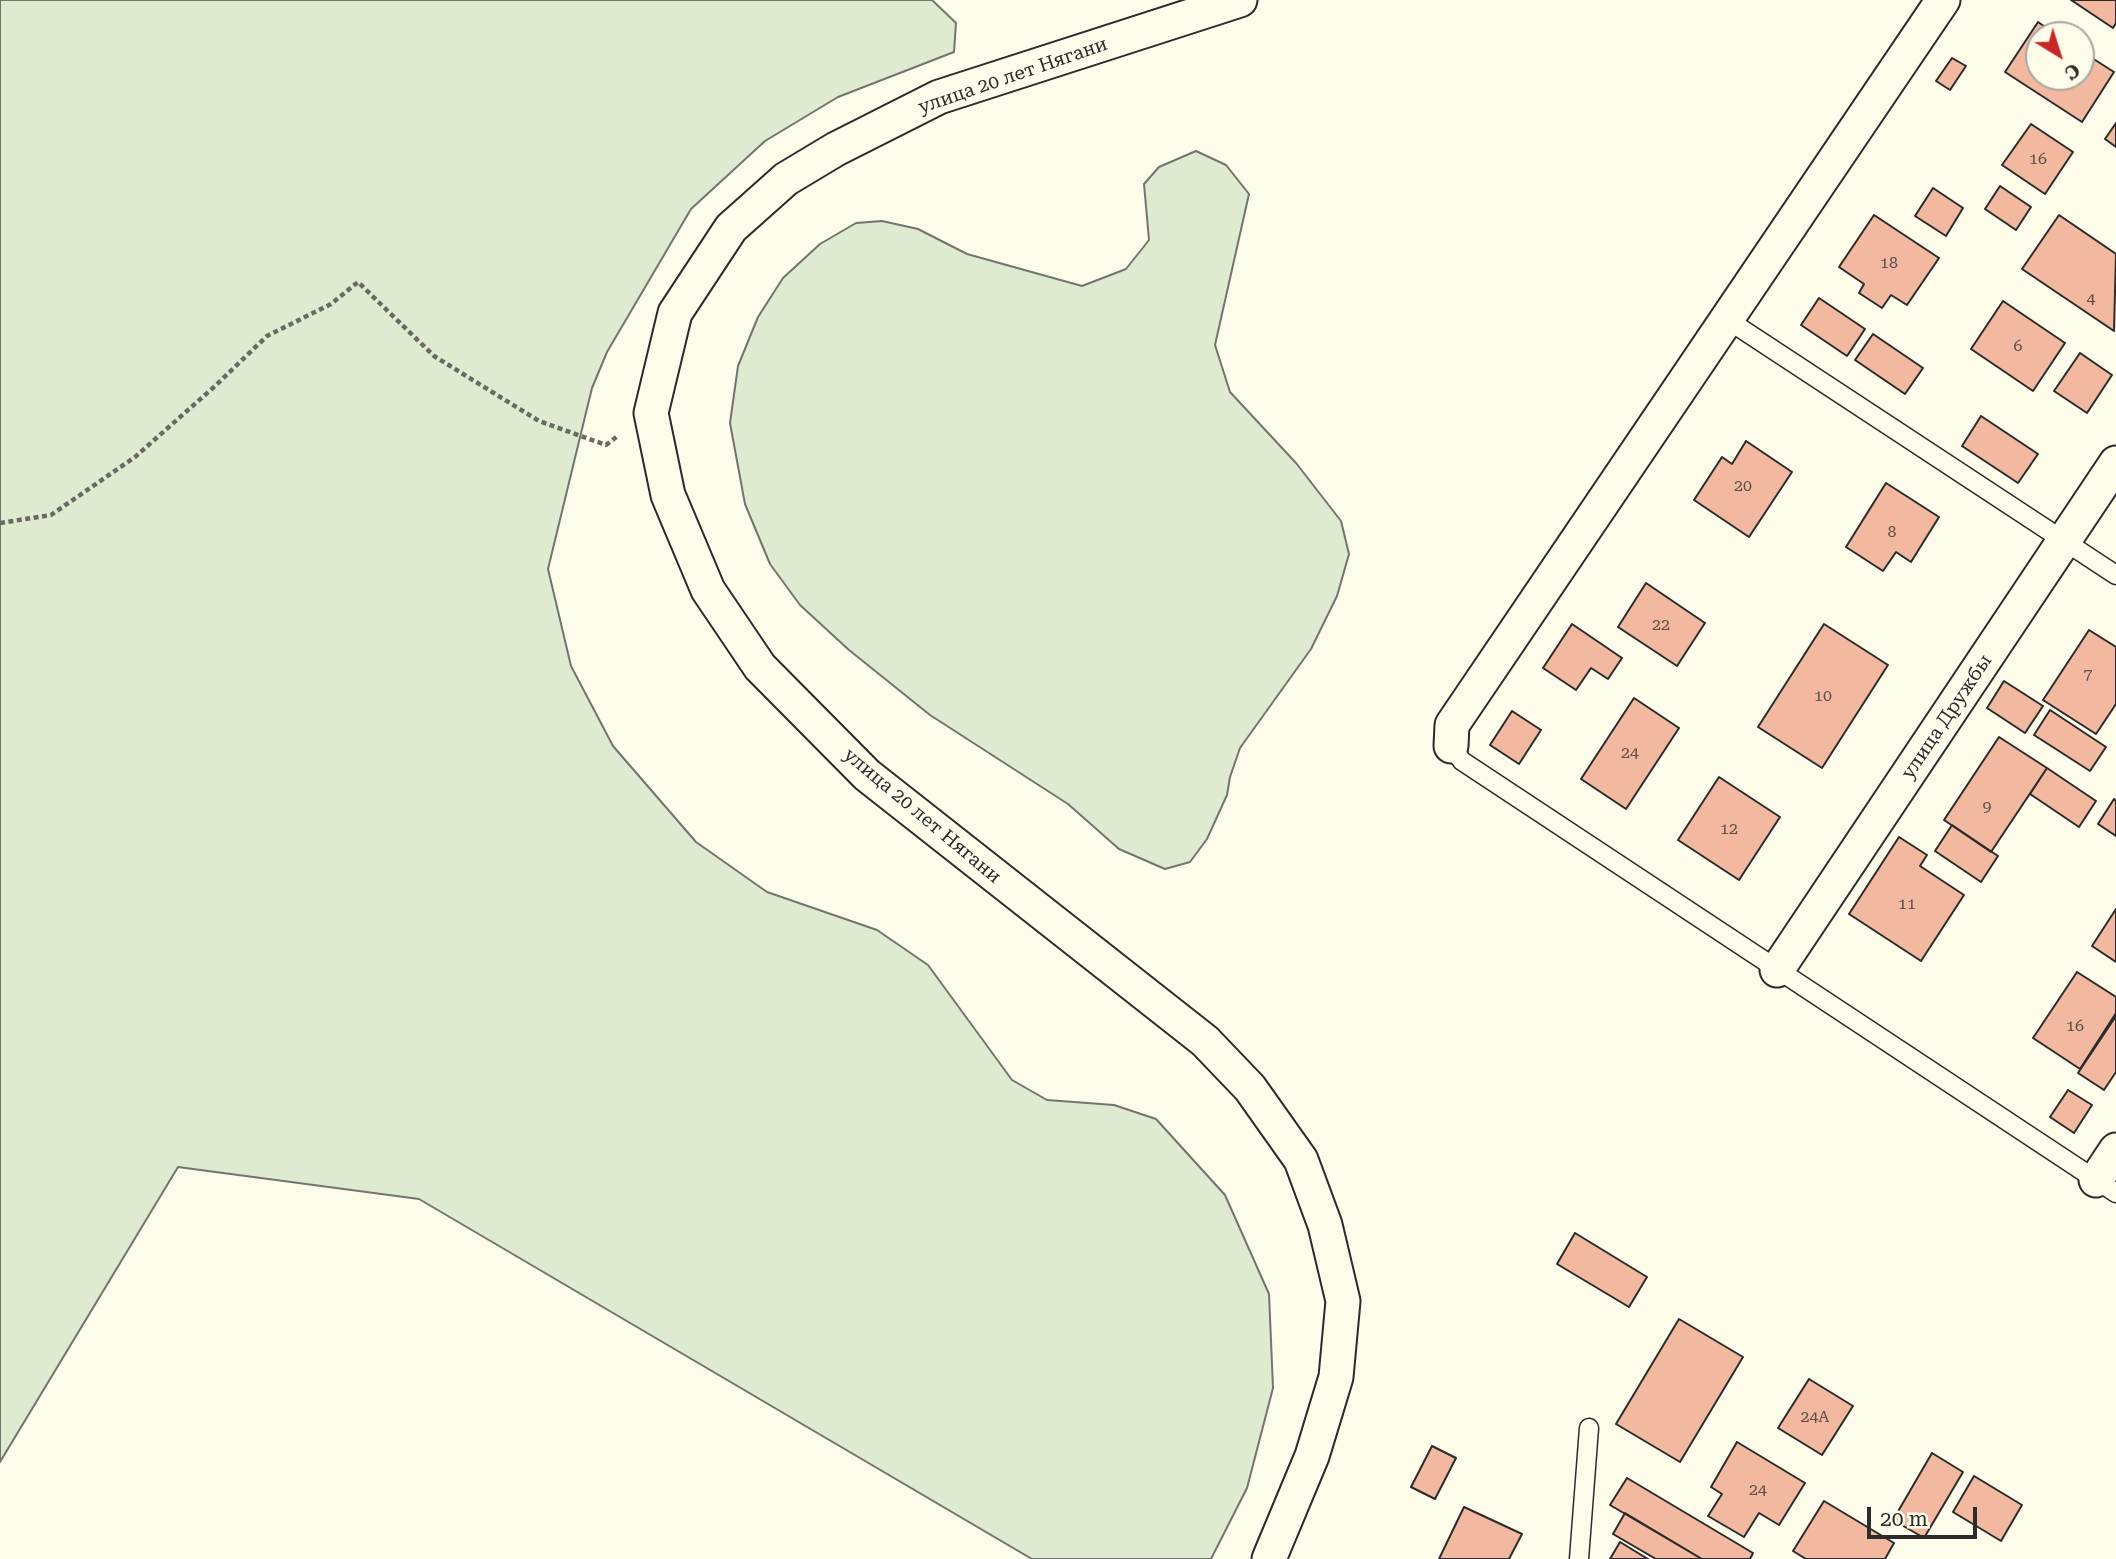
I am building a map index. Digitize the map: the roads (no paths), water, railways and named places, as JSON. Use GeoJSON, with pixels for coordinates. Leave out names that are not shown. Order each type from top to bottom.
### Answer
{"type":"FeatureCollection","features":[{"type":"Feature","properties":{"kind":"street","name":"улица 20 лет Нягани"},"geometry":{"type":"LineString","coordinates":[[1240,0],[939,97],[836,149],[786,180],[731,228],[675,313],[651,413],[668,495],[708,590],[760,667],[867,775],[1205,1041],[1250,1088],[1301,1160],[1325,1225],[1343,1301],[1336,1377],[1312,1456],[1269,1559]]}},
{"type":"Feature","properties":{"kind":"street"},"geometry":{"type":"LineString","coordinates":[[1451,746],[1452,725],[1943,0]]}},
{"type":"Feature","properties":{"kind":"street","name":"улица Дружбы"},"geometry":{"type":"LineString","coordinates":[[1777,970],[2116,463]]}},
{"type":"Feature","properties":{"kind":"street"},"geometry":{"type":"LineString","coordinates":[[2106,1187],[2116,1150]]}},
{"type":"Feature","properties":{"kind":"lane"},"geometry":{"type":"LineString","coordinates":[[1728,320],[2116,575]]}},
{"type":"Feature","properties":{"kind":"lane"},"geometry":{"type":"LineString","coordinates":[[1451,746],[1462,761],[2106,1187]]}},
{"type":"Feature","properties":{"kind":"lane"},"geometry":{"type":"LineString","coordinates":[[1580,1559],[1589,1428]]}}]}
